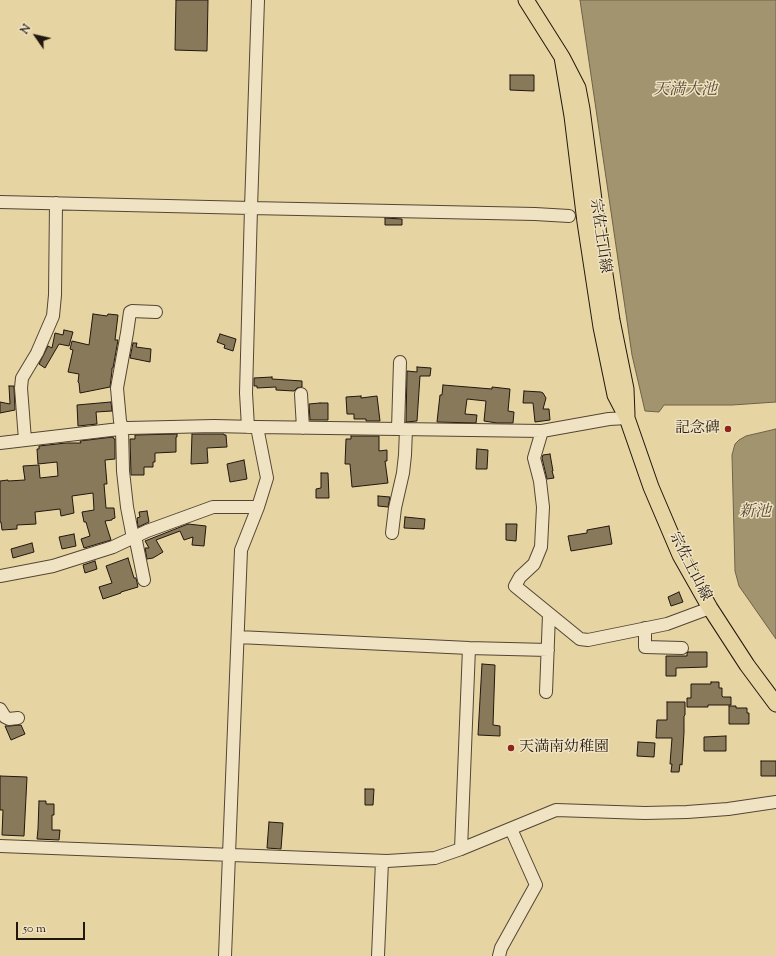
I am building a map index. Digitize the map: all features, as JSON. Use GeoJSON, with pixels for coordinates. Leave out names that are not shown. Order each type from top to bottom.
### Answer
{"type":"FeatureCollection","features":[{"type":"Feature","properties":{"kind":"main road","name":"宗佐土山線"},"geometry":{"type":"LineString","coordinates":[[526,0],[562,57],[572,116],[585,222],[601,327],[615,396],[627,418],[651,487],[680,555],[710,608],[747,665],[776,704]]}},
{"type":"Feature","properties":{"kind":"street"},"geometry":{"type":"LineString","coordinates":[[225,956],[241,550],[258,507],[267,478],[253,427],[246,393],[258,0]]}},
{"type":"Feature","properties":{"kind":"street"},"geometry":{"type":"LineString","coordinates":[[0,202],[569,216]]}},
{"type":"Feature","properties":{"kind":"street"},"geometry":{"type":"LineString","coordinates":[[24,440],[21,388],[22,378],[37,353],[53,316],[55,295],[56,203]]}},
{"type":"Feature","properties":{"kind":"street"},"geometry":{"type":"LineString","coordinates":[[144,580],[127,507],[123,471],[122,428],[117,388],[130,312],[156,312]]}},
{"type":"Feature","properties":{"kind":"street"},"geometry":{"type":"LineString","coordinates":[[392,533],[405,455],[402,429],[400,362]]}},
{"type":"Feature","properties":{"kind":"street"},"geometry":{"type":"LineString","coordinates":[[301,394],[303,428]]}},
{"type":"Feature","properties":{"kind":"street"},"geometry":{"type":"LineString","coordinates":[[0,443],[122,428],[214,426],[542,431],[610,419],[627,418]]}},
{"type":"Feature","properties":{"kind":"street"},"geometry":{"type":"LineString","coordinates":[[542,431],[534,458],[540,481],[543,507],[541,547],[534,564],[520,577],[515,586],[580,639],[588,640],[667,624],[710,608]]}},
{"type":"Feature","properties":{"kind":"street"},"geometry":{"type":"LineString","coordinates":[[0,576],[53,566],[113,547],[147,531],[213,507],[258,507]]}},
{"type":"Feature","properties":{"kind":"street"},"geometry":{"type":"LineString","coordinates":[[546,692],[549,615]]}},
{"type":"Feature","properties":{"kind":"street"},"geometry":{"type":"LineString","coordinates":[[645,628],[645,647],[682,648]]}},
{"type":"Feature","properties":{"kind":"street"},"geometry":{"type":"LineString","coordinates":[[238,637],[469,648],[548,650]]}},
{"type":"Feature","properties":{"kind":"street"},"geometry":{"type":"LineString","coordinates":[[461,849],[469,648]]}},
{"type":"Feature","properties":{"kind":"street"},"geometry":{"type":"LineString","coordinates":[[0,709],[5,717],[9,719],[18,718]]}},
{"type":"Feature","properties":{"kind":"street"},"geometry":{"type":"LineString","coordinates":[[0,846],[382,861],[435,858],[461,849],[556,810],[645,813],[687,812],[728,809],[776,802]]}},
{"type":"Feature","properties":{"kind":"street"},"geometry":{"type":"LineString","coordinates":[[500,956],[501,948],[536,885],[511,829]]}},
{"type":"Feature","properties":{"kind":"street"},"geometry":{"type":"LineString","coordinates":[[378,956],[382,861]]}},
{"type":"Feature","properties":{"kind":"water","name":"天満大池"},"geometry":{"type":"Polygon","coordinates":[[[580,0],[776,0],[776,402],[732,405],[664,405],[659,412],[645,411],[632,355],[580,0]]]}},
{"type":"Feature","properties":{"kind":"water","name":"新池"},"geometry":{"type":"Polygon","coordinates":[[[776,429],[776,639],[739,586],[735,571],[732,455],[735,444],[739,440],[746,436],[776,429]]]}},
{"type":"Feature","properties":{"kind":"building"},"geometry":{"type":"Polygon","coordinates":[[[176,0],[208,0],[207,51],[175,50],[176,0]]]}},
{"type":"Feature","properties":{"kind":"building"},"geometry":{"type":"Polygon","coordinates":[[[510,75],[534,75],[534,91],[510,90],[510,75]]]}},
{"type":"Feature","properties":{"kind":"building"},"geometry":{"type":"Polygon","coordinates":[[[385,218],[402,219],[402,225],[385,225],[385,218]]]}},
{"type":"Feature","properties":{"kind":"building"},"geometry":{"type":"Polygon","coordinates":[[[93,314],[107,316],[108,314],[118,315],[115,340],[118,340],[112,368],[110,387],[80,393],[78,382],[79,374],[68,372],[73,350],[70,349],[72,341],[89,345],[93,314]]]}},
{"type":"Feature","properties":{"kind":"building"},"geometry":{"type":"Polygon","coordinates":[[[64,330],[73,332],[69,346],[59,344],[45,368],[39,364],[48,346],[52,348],[55,333],[63,335],[64,330]]]}},
{"type":"Feature","properties":{"kind":"building"},"geometry":{"type":"Polygon","coordinates":[[[220,334],[236,339],[233,351],[224,348],[225,345],[217,342],[220,334]]]}},
{"type":"Feature","properties":{"kind":"building"},"geometry":{"type":"Polygon","coordinates":[[[133,343],[137,343],[136,347],[151,349],[150,362],[130,358],[133,343]]]}},
{"type":"Feature","properties":{"kind":"building"},"geometry":{"type":"Polygon","coordinates":[[[417,367],[431,368],[430,376],[420,376],[417,421],[406,422],[407,371],[417,372],[417,367]]]}},
{"type":"Feature","properties":{"kind":"building"},"geometry":{"type":"Polygon","coordinates":[[[272,377],[272,379],[302,381],[302,387],[297,388],[294,391],[276,390],[276,387],[257,388],[257,386],[254,386],[254,378],[272,377]]]}},
{"type":"Feature","properties":{"kind":"building"},"geometry":{"type":"Polygon","coordinates":[[[443,385],[510,389],[508,411],[514,412],[513,423],[484,421],[486,401],[467,399],[465,414],[477,415],[476,423],[437,422],[440,395],[442,395],[443,385]]]}},
{"type":"Feature","properties":{"kind":"building"},"geometry":{"type":"Polygon","coordinates":[[[9,386],[14,386],[15,410],[0,413],[0,402],[10,404],[9,386]]]}},
{"type":"Feature","properties":{"kind":"building"},"geometry":{"type":"Polygon","coordinates":[[[524,391],[543,393],[546,398],[543,409],[549,409],[550,420],[535,422],[533,403],[523,403],[524,391]]]}},
{"type":"Feature","properties":{"kind":"building"},"geometry":{"type":"Polygon","coordinates":[[[361,396],[361,398],[377,396],[380,421],[354,419],[354,414],[347,414],[346,397],[361,396]]]}},
{"type":"Feature","properties":{"kind":"building"},"geometry":{"type":"Polygon","coordinates":[[[111,402],[112,411],[96,412],[97,424],[78,426],[77,405],[111,402]]]}},
{"type":"Feature","properties":{"kind":"building"},"geometry":{"type":"Polygon","coordinates":[[[328,403],[328,420],[310,420],[309,404],[328,403]]]}},
{"type":"Feature","properties":{"kind":"building"},"geometry":{"type":"Polygon","coordinates":[[[177,434],[176,452],[155,453],[155,462],[153,462],[153,467],[144,467],[144,475],[131,475],[130,439],[135,439],[135,435],[177,434]]]}},
{"type":"Feature","properties":{"kind":"building"},"geometry":{"type":"Polygon","coordinates":[[[192,434],[224,434],[226,435],[227,447],[207,448],[208,463],[191,464],[192,434]]]}},
{"type":"Feature","properties":{"kind":"building"},"geometry":{"type":"Polygon","coordinates":[[[351,436],[379,436],[379,451],[387,450],[387,461],[385,461],[388,483],[352,487],[350,464],[345,464],[346,439],[351,439],[351,436]]]}},
{"type":"Feature","properties":{"kind":"building"},"geometry":{"type":"Polygon","coordinates":[[[113,437],[115,439],[115,459],[105,460],[107,484],[104,484],[106,508],[114,508],[115,518],[105,521],[111,540],[84,548],[81,539],[90,536],[86,522],[84,522],[82,512],[94,510],[93,493],[72,496],[74,513],[61,516],[60,509],[35,512],[36,524],[17,525],[17,529],[2,530],[0,522],[0,481],[25,480],[23,466],[39,465],[40,478],[58,476],[57,462],[38,464],[37,449],[39,449],[39,446],[81,443],[80,441],[113,437]]]}},
{"type":"Feature","properties":{"kind":"building"},"geometry":{"type":"Polygon","coordinates":[[[477,449],[488,450],[487,469],[476,469],[477,449]]]}},
{"type":"Feature","properties":{"kind":"building"},"geometry":{"type":"Polygon","coordinates":[[[550,454],[554,478],[547,479],[542,458],[543,455],[550,454]]]}},
{"type":"Feature","properties":{"kind":"building"},"geometry":{"type":"Polygon","coordinates":[[[244,460],[247,479],[230,482],[227,464],[244,460]]]}},
{"type":"Feature","properties":{"kind":"building"},"geometry":{"type":"Polygon","coordinates":[[[321,473],[328,473],[329,498],[316,498],[316,489],[321,488],[321,473]]]}},
{"type":"Feature","properties":{"kind":"building"},"geometry":{"type":"Polygon","coordinates":[[[378,496],[390,497],[388,507],[378,506],[378,496]]]}},
{"type":"Feature","properties":{"kind":"building"},"geometry":{"type":"Polygon","coordinates":[[[147,511],[149,522],[138,527],[137,518],[140,517],[139,512],[147,511]]]}},
{"type":"Feature","properties":{"kind":"building"},"geometry":{"type":"Polygon","coordinates":[[[405,517],[425,519],[424,529],[404,528],[405,517]]]}},
{"type":"Feature","properties":{"kind":"building"},"geometry":{"type":"Polygon","coordinates":[[[188,524],[206,526],[204,546],[192,545],[193,537],[184,540],[180,531],[156,540],[163,552],[153,558],[147,559],[145,548],[149,548],[145,541],[188,524]]]}},
{"type":"Feature","properties":{"kind":"building"},"geometry":{"type":"Polygon","coordinates":[[[506,524],[517,524],[516,541],[506,540],[506,524]]]}},
{"type":"Feature","properties":{"kind":"building"},"geometry":{"type":"Polygon","coordinates":[[[609,526],[612,544],[571,551],[568,536],[587,533],[587,530],[609,526]]]}},
{"type":"Feature","properties":{"kind":"building"},"geometry":{"type":"Polygon","coordinates":[[[74,534],[76,546],[62,549],[59,537],[74,534]]]}},
{"type":"Feature","properties":{"kind":"building"},"geometry":{"type":"Polygon","coordinates":[[[32,543],[34,552],[13,558],[11,549],[32,543]]]}},
{"type":"Feature","properties":{"kind":"building"},"geometry":{"type":"Polygon","coordinates":[[[128,558],[138,587],[103,599],[99,587],[112,583],[106,566],[128,558]]]}},
{"type":"Feature","properties":{"kind":"building"},"geometry":{"type":"Polygon","coordinates":[[[95,561],[97,569],[85,573],[83,565],[95,561]]]}},
{"type":"Feature","properties":{"kind":"building"},"geometry":{"type":"Polygon","coordinates":[[[679,592],[683,602],[671,606],[668,597],[679,592]]]}},
{"type":"Feature","properties":{"kind":"building"},"geometry":{"type":"Polygon","coordinates":[[[688,652],[707,652],[707,667],[676,668],[676,676],[666,676],[666,656],[687,656],[688,652]]]}},
{"type":"Feature","properties":{"kind":"building"},"geometry":{"type":"Polygon","coordinates":[[[482,664],[495,665],[493,725],[500,726],[500,736],[478,735],[482,664]]]}},
{"type":"Feature","properties":{"kind":"building"},"geometry":{"type":"Polygon","coordinates":[[[711,682],[719,682],[719,688],[722,688],[722,696],[731,697],[731,705],[687,707],[687,698],[691,698],[691,684],[711,684],[711,682]]]}},
{"type":"Feature","properties":{"kind":"building"},"geometry":{"type":"Polygon","coordinates":[[[667,702],[685,702],[682,765],[680,764],[679,772],[671,772],[672,764],[670,764],[672,738],[656,738],[657,720],[667,720],[667,702]]]}},
{"type":"Feature","properties":{"kind":"building"},"geometry":{"type":"Polygon","coordinates":[[[729,706],[736,706],[736,708],[747,708],[747,713],[749,713],[749,724],[729,724],[729,706]]]}},
{"type":"Feature","properties":{"kind":"building"},"geometry":{"type":"Polygon","coordinates":[[[21,725],[25,734],[11,740],[5,726],[21,725]]]}},
{"type":"Feature","properties":{"kind":"building"},"geometry":{"type":"Polygon","coordinates":[[[726,736],[726,751],[704,751],[704,737],[726,736]]]}},
{"type":"Feature","properties":{"kind":"building"},"geometry":{"type":"Polygon","coordinates":[[[638,742],[655,743],[654,757],[637,756],[638,742]]]}},
{"type":"Feature","properties":{"kind":"building"},"geometry":{"type":"Polygon","coordinates":[[[761,761],[776,761],[776,776],[761,776],[761,761]]]}},
{"type":"Feature","properties":{"kind":"building"},"geometry":{"type":"Polygon","coordinates":[[[0,776],[27,777],[24,836],[2,835],[3,810],[0,810],[0,776]]]}},
{"type":"Feature","properties":{"kind":"building"},"geometry":{"type":"Polygon","coordinates":[[[365,789],[374,789],[373,805],[365,805],[365,789]]]}},
{"type":"Feature","properties":{"kind":"building"},"geometry":{"type":"Polygon","coordinates":[[[39,801],[46,801],[46,804],[54,804],[52,830],[60,830],[59,840],[37,839],[39,801]]]}},
{"type":"Feature","properties":{"kind":"building"},"geometry":{"type":"Polygon","coordinates":[[[269,822],[283,823],[281,849],[267,848],[269,822]]]}},
{"type":"Feature","properties":{"kind":"place","name":"記念碑"},"geometry":{"type":"Point","coordinates":[728,429]}},
{"type":"Feature","properties":{"kind":"place","name":"天満南幼稚園"},"geometry":{"type":"Point","coordinates":[511,748]}}]}
